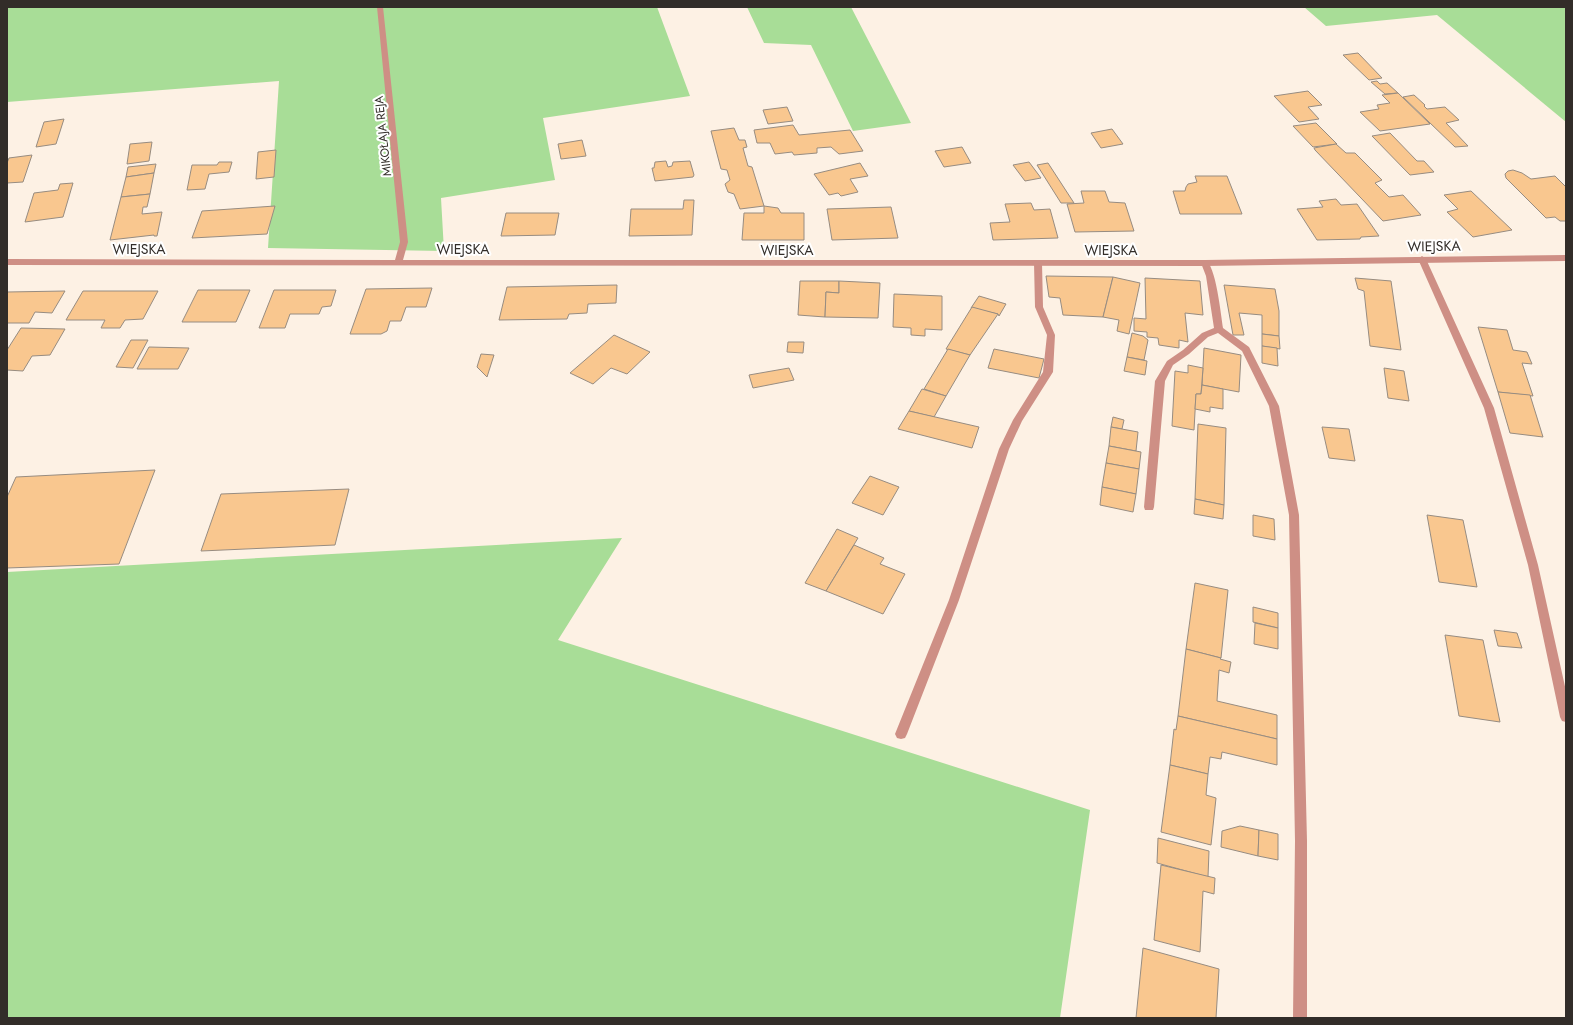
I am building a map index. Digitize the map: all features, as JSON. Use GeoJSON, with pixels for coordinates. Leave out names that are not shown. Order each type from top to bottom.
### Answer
{"type":"FeatureCollection","features":[{"type":"Feature","properties":{"kind":"street","name":"MIKOŁAJA REJA"},"geometry":{"type":"LineString","coordinates":[[380,7],[404,242],[398,262]]}},
{"type":"Feature","properties":{"kind":"street","name":"WIEJSKA"},"geometry":{"type":"LineString","coordinates":[[7,262],[1205,263],[1566,258]]}},
{"type":"Feature","properties":{"kind":"street"},"geometry":{"type":"LineString","coordinates":[[1422,259],[1489,408],[1533,565],[1566,717]]}},
{"type":"Feature","properties":{"kind":"street"},"geometry":{"type":"LineString","coordinates":[[901,734],[954,600],[1004,449],[1018,420],[1048,372],[1051,335],[1039,307],[1038,263]]}},
{"type":"Feature","properties":{"kind":"street"},"geometry":{"type":"LineString","coordinates":[[1205,263],[1210,276],[1218,329],[1246,349],[1274,406],[1294,515],[1301,841],[1300,1018]]}},
{"type":"Feature","properties":{"kind":"street"},"geometry":{"type":"LineString","coordinates":[[1149,507],[1160,381],[1170,363],[1205,335],[1218,329]]}},
{"type":"Feature","properties":{"kind":"green space"},"geometry":{"type":"Polygon","coordinates":[[[7,7],[657,7],[690,96],[543,118],[555,180],[441,198],[444,251],[268,248],[279,81],[7,102],[7,7]]]}},
{"type":"Feature","properties":{"kind":"green space"},"geometry":{"type":"Polygon","coordinates":[[[747,7],[851,7],[911,123],[853,131],[811,45],[764,43],[747,7]]]}},
{"type":"Feature","properties":{"kind":"green space"},"geometry":{"type":"Polygon","coordinates":[[[1304,7],[1566,7],[1566,122],[1437,15],[1326,26],[1304,7]]]}},
{"type":"Feature","properties":{"kind":"green space"},"geometry":{"type":"Polygon","coordinates":[[[622,538],[558,640],[1090,810],[1060,1018],[7,1018],[7,572],[622,538]]]}},
{"type":"Feature","properties":{"kind":"building"},"geometry":{"type":"Polygon","coordinates":[[[1358,53],[1382,78],[1369,80],[1343,55],[1358,53]]]}},
{"type":"Feature","properties":{"kind":"building"},"geometry":{"type":"Polygon","coordinates":[[[1377,81],[1380,84],[1387,83],[1398,93],[1385,94],[1371,82],[1377,81]]]}},
{"type":"Feature","properties":{"kind":"building"},"geometry":{"type":"Polygon","coordinates":[[[1308,91],[1322,105],[1308,107],[1319,119],[1299,122],[1274,96],[1308,91]]]}},
{"type":"Feature","properties":{"kind":"building"},"geometry":{"type":"Polygon","coordinates":[[[1398,93],[1430,124],[1380,131],[1360,112],[1379,109],[1377,105],[1390,103],[1382,95],[1398,93]]]}},
{"type":"Feature","properties":{"kind":"building"},"geometry":{"type":"Polygon","coordinates":[[[1414,95],[1425,105],[1424,106],[1427,109],[1445,107],[1459,120],[1446,123],[1468,146],[1455,147],[1403,97],[1414,95]]]}},
{"type":"Feature","properties":{"kind":"building"},"geometry":{"type":"Polygon","coordinates":[[[787,107],[793,121],[768,124],[763,110],[787,107]]]}},
{"type":"Feature","properties":{"kind":"building"},"geometry":{"type":"Polygon","coordinates":[[[64,119],[56,144],[36,147],[44,122],[64,119]]]}},
{"type":"Feature","properties":{"kind":"building"},"geometry":{"type":"Polygon","coordinates":[[[1316,123],[1337,144],[1313,147],[1293,126],[1316,123]]]}},
{"type":"Feature","properties":{"kind":"building"},"geometry":{"type":"Polygon","coordinates":[[[793,125],[799,135],[850,130],[863,151],[839,154],[831,147],[817,148],[817,153],[794,155],[792,152],[775,154],[770,143],[757,143],[754,130],[793,125]]]}},
{"type":"Feature","properties":{"kind":"building"},"geometry":{"type":"Polygon","coordinates":[[[734,128],[739,140],[745,140],[747,147],[743,148],[748,166],[752,167],[764,206],[740,209],[734,194],[728,192],[725,184],[730,180],[727,170],[721,169],[711,131],[734,128]]]}},
{"type":"Feature","properties":{"kind":"building"},"geometry":{"type":"Polygon","coordinates":[[[1112,129],[1123,144],[1101,148],[1091,133],[1112,129]]]}},
{"type":"Feature","properties":{"kind":"building"},"geometry":{"type":"Polygon","coordinates":[[[1390,133],[1417,161],[1424,161],[1434,172],[1410,175],[1372,136],[1390,133]]]}},
{"type":"Feature","properties":{"kind":"building"},"geometry":{"type":"Polygon","coordinates":[[[582,140],[586,156],[561,159],[558,144],[582,140]]]}},
{"type":"Feature","properties":{"kind":"building"},"geometry":{"type":"Polygon","coordinates":[[[152,142],[149,161],[127,164],[130,144],[152,142]]]}},
{"type":"Feature","properties":{"kind":"building"},"geometry":{"type":"Polygon","coordinates":[[[1336,144],[1346,153],[1355,153],[1382,180],[1375,183],[1389,197],[1403,195],[1421,215],[1383,221],[1314,148],[1336,144]]]}},
{"type":"Feature","properties":{"kind":"building"},"geometry":{"type":"Polygon","coordinates":[[[962,147],[971,163],[944,167],[935,151],[962,147]]]}},
{"type":"Feature","properties":{"kind":"building"},"geometry":{"type":"Polygon","coordinates":[[[276,150],[274,177],[256,179],[258,152],[276,150]]]}},
{"type":"Feature","properties":{"kind":"building"},"geometry":{"type":"Polygon","coordinates":[[[32,155],[23,182],[7,183],[7,163],[9,158],[32,155]]]}},
{"type":"Feature","properties":{"kind":"building"},"geometry":{"type":"Polygon","coordinates":[[[666,161],[668,167],[672,166],[673,162],[690,161],[694,175],[693,177],[655,181],[652,168],[654,168],[655,162],[666,161]]]}},
{"type":"Feature","properties":{"kind":"building"},"geometry":{"type":"Polygon","coordinates":[[[219,162],[232,162],[229,172],[209,174],[205,189],[187,190],[192,165],[217,165],[219,162]]]}},
{"type":"Feature","properties":{"kind":"building"},"geometry":{"type":"Polygon","coordinates":[[[1029,162],[1041,178],[1025,181],[1013,165],[1029,162]]]}},
{"type":"Feature","properties":{"kind":"building"},"geometry":{"type":"Polygon","coordinates":[[[860,163],[868,176],[850,179],[858,192],[841,196],[838,193],[829,195],[814,174],[860,163]]]}},
{"type":"Feature","properties":{"kind":"building"},"geometry":{"type":"Polygon","coordinates":[[[1048,163],[1074,203],[1061,203],[1037,165],[1048,163]]]}},
{"type":"Feature","properties":{"kind":"building"},"geometry":{"type":"Polygon","coordinates":[[[156,164],[154,173],[126,177],[128,167],[156,164]]]}},
{"type":"Feature","properties":{"kind":"building"},"geometry":{"type":"Polygon","coordinates":[[[1513,170],[1522,173],[1531,179],[1555,176],[1566,187],[1566,221],[1560,221],[1555,217],[1546,218],[1506,178],[1505,174],[1508,171],[1513,170]]]}},
{"type":"Feature","properties":{"kind":"building"},"geometry":{"type":"Polygon","coordinates":[[[154,173],[150,194],[121,197],[126,177],[154,173]]]}},
{"type":"Feature","properties":{"kind":"building"},"geometry":{"type":"Polygon","coordinates":[[[1195,176],[1227,176],[1242,214],[1180,214],[1173,191],[1185,191],[1188,184],[1197,182],[1195,176]]]}},
{"type":"Feature","properties":{"kind":"building"},"geometry":{"type":"Polygon","coordinates":[[[73,183],[63,217],[25,222],[34,193],[58,190],[60,184],[73,183]]]}},
{"type":"Feature","properties":{"kind":"building"},"geometry":{"type":"Polygon","coordinates":[[[1081,191],[1105,191],[1109,202],[1125,203],[1134,231],[1075,232],[1067,204],[1084,203],[1081,191]]]}},
{"type":"Feature","properties":{"kind":"building"},"geometry":{"type":"Polygon","coordinates":[[[1471,191],[1512,230],[1473,237],[1447,212],[1458,209],[1444,195],[1471,191]]]}},
{"type":"Feature","properties":{"kind":"building"},"geometry":{"type":"Polygon","coordinates":[[[150,194],[147,207],[143,207],[142,214],[162,212],[157,236],[154,235],[110,240],[121,197],[150,194]]]}},
{"type":"Feature","properties":{"kind":"building"},"geometry":{"type":"Polygon","coordinates":[[[1336,199],[1341,205],[1357,204],[1379,236],[1361,237],[1360,239],[1317,240],[1297,209],[1323,207],[1319,201],[1336,199]]]}},
{"type":"Feature","properties":{"kind":"building"},"geometry":{"type":"Polygon","coordinates":[[[684,200],[694,200],[692,235],[629,236],[631,209],[683,209],[684,200]]]}},
{"type":"Feature","properties":{"kind":"building"},"geometry":{"type":"Polygon","coordinates":[[[1031,203],[1034,210],[1050,209],[1058,238],[993,240],[990,223],[1010,222],[1005,204],[1031,203]]]}},
{"type":"Feature","properties":{"kind":"building"},"geometry":{"type":"Polygon","coordinates":[[[275,206],[267,234],[192,238],[202,211],[275,206]]]}},
{"type":"Feature","properties":{"kind":"building"},"geometry":{"type":"Polygon","coordinates":[[[764,206],[778,208],[781,213],[804,213],[804,240],[742,240],[744,213],[764,213],[764,206]]]}},
{"type":"Feature","properties":{"kind":"building"},"geometry":{"type":"Polygon","coordinates":[[[891,207],[898,238],[832,240],[827,209],[891,207]]]}},
{"type":"Feature","properties":{"kind":"building"},"geometry":{"type":"Polygon","coordinates":[[[506,213],[559,213],[555,235],[501,236],[506,213]]]}},
{"type":"Feature","properties":{"kind":"building"},"geometry":{"type":"Polygon","coordinates":[[[1046,276],[1113,277],[1103,317],[1063,315],[1060,298],[1049,297],[1046,276]]]}},
{"type":"Feature","properties":{"kind":"building"},"geometry":{"type":"Polygon","coordinates":[[[1113,277],[1140,283],[1129,334],[1117,331],[1119,320],[1103,317],[1113,277]]]}},
{"type":"Feature","properties":{"kind":"building"},"geometry":{"type":"Polygon","coordinates":[[[1145,278],[1200,281],[1203,315],[1185,313],[1188,342],[1179,340],[1179,348],[1159,345],[1158,338],[1147,337],[1147,332],[1134,331],[1134,318],[1146,319],[1145,278]]]}},
{"type":"Feature","properties":{"kind":"building"},"geometry":{"type":"Polygon","coordinates":[[[1355,278],[1391,281],[1401,350],[1370,346],[1364,291],[1358,289],[1355,278]]]}},
{"type":"Feature","properties":{"kind":"building"},"geometry":{"type":"Polygon","coordinates":[[[800,281],[839,281],[839,293],[826,292],[825,317],[798,315],[800,281]]]}},
{"type":"Feature","properties":{"kind":"building"},"geometry":{"type":"Polygon","coordinates":[[[839,281],[880,283],[878,318],[825,317],[826,292],[839,293],[839,281]]]}},
{"type":"Feature","properties":{"kind":"building"},"geometry":{"type":"Polygon","coordinates":[[[617,285],[616,303],[588,304],[587,313],[569,314],[567,319],[499,320],[507,287],[617,285]]]}},
{"type":"Feature","properties":{"kind":"building"},"geometry":{"type":"Polygon","coordinates":[[[1224,285],[1275,289],[1279,311],[1279,336],[1262,334],[1262,315],[1239,313],[1244,335],[1233,335],[1224,285]]]}},
{"type":"Feature","properties":{"kind":"building"},"geometry":{"type":"Polygon","coordinates":[[[432,288],[426,307],[406,307],[401,321],[390,321],[387,331],[381,334],[350,334],[366,289],[432,288]]]}},
{"type":"Feature","properties":{"kind":"building"},"geometry":{"type":"Polygon","coordinates":[[[198,290],[250,290],[236,322],[182,322],[198,290]]]}},
{"type":"Feature","properties":{"kind":"building"},"geometry":{"type":"Polygon","coordinates":[[[274,290],[336,290],[331,306],[322,307],[319,314],[290,314],[285,328],[259,328],[274,290]]]}},
{"type":"Feature","properties":{"kind":"building"},"geometry":{"type":"Polygon","coordinates":[[[65,291],[52,313],[35,312],[29,323],[7,323],[7,292],[65,291]]]}},
{"type":"Feature","properties":{"kind":"building"},"geometry":{"type":"Polygon","coordinates":[[[83,291],[158,291],[143,319],[125,320],[120,328],[101,328],[105,320],[66,320],[83,291]]]}},
{"type":"Feature","properties":{"kind":"building"},"geometry":{"type":"Polygon","coordinates":[[[894,294],[942,296],[942,330],[925,329],[925,336],[911,335],[911,328],[893,327],[894,294]]]}},
{"type":"Feature","properties":{"kind":"building"},"geometry":{"type":"Polygon","coordinates":[[[979,296],[1006,304],[999,316],[998,314],[971,308],[979,296]]]}},
{"type":"Feature","properties":{"kind":"building"},"geometry":{"type":"Polygon","coordinates":[[[972,307],[998,314],[970,355],[946,349],[972,307]]]}},
{"type":"Feature","properties":{"kind":"building"},"geometry":{"type":"Polygon","coordinates":[[[1478,327],[1507,330],[1513,350],[1527,352],[1532,364],[1522,363],[1533,396],[1498,392],[1478,327]]]}},
{"type":"Feature","properties":{"kind":"building"},"geometry":{"type":"Polygon","coordinates":[[[21,328],[65,329],[50,355],[32,356],[23,371],[7,370],[7,350],[21,328]]]}},
{"type":"Feature","properties":{"kind":"building"},"geometry":{"type":"Polygon","coordinates":[[[1132,333],[1143,336],[1148,340],[1144,360],[1127,357],[1132,333]]]}},
{"type":"Feature","properties":{"kind":"building"},"geometry":{"type":"Polygon","coordinates":[[[1262,334],[1279,336],[1280,349],[1262,346],[1262,334]]]}},
{"type":"Feature","properties":{"kind":"building"},"geometry":{"type":"Polygon","coordinates":[[[614,335],[650,352],[627,374],[611,368],[593,384],[570,373],[614,335]]]}},
{"type":"Feature","properties":{"kind":"building"},"geometry":{"type":"Polygon","coordinates":[[[131,340],[148,340],[133,368],[116,367],[131,340]]]}},
{"type":"Feature","properties":{"kind":"building"},"geometry":{"type":"Polygon","coordinates":[[[788,342],[804,342],[803,353],[787,352],[788,342]]]}},
{"type":"Feature","properties":{"kind":"building"},"geometry":{"type":"Polygon","coordinates":[[[1262,346],[1277,348],[1278,366],[1262,363],[1262,346]]]}},
{"type":"Feature","properties":{"kind":"building"},"geometry":{"type":"Polygon","coordinates":[[[149,347],[189,348],[178,369],[137,369],[149,347]]]}},
{"type":"Feature","properties":{"kind":"building"},"geometry":{"type":"Polygon","coordinates":[[[1204,348],[1241,355],[1239,392],[1202,385],[1204,348]]]}},
{"type":"Feature","properties":{"kind":"building"},"geometry":{"type":"Polygon","coordinates":[[[948,349],[970,355],[946,396],[924,389],[948,349]]]}},
{"type":"Feature","properties":{"kind":"building"},"geometry":{"type":"Polygon","coordinates":[[[994,349],[1044,359],[1039,378],[988,368],[994,349]]]}},
{"type":"Feature","properties":{"kind":"building"},"geometry":{"type":"Polygon","coordinates":[[[481,354],[494,355],[487,377],[477,367],[481,354]]]}},
{"type":"Feature","properties":{"kind":"building"},"geometry":{"type":"Polygon","coordinates":[[[1127,357],[1147,361],[1145,375],[1124,371],[1127,357]]]}},
{"type":"Feature","properties":{"kind":"building"},"geometry":{"type":"Polygon","coordinates":[[[1188,365],[1203,368],[1201,394],[1196,394],[1194,430],[1172,426],[1175,371],[1188,373],[1188,365]]]}},
{"type":"Feature","properties":{"kind":"building"},"geometry":{"type":"Polygon","coordinates":[[[789,368],[794,380],[753,388],[749,375],[789,368]]]}},
{"type":"Feature","properties":{"kind":"building"},"geometry":{"type":"Polygon","coordinates":[[[1384,368],[1404,371],[1409,401],[1388,398],[1384,368]]]}},
{"type":"Feature","properties":{"kind":"building"},"geometry":{"type":"Polygon","coordinates":[[[1202,385],[1223,389],[1223,409],[1210,407],[1210,412],[1195,409],[1196,394],[1201,394],[1202,385]]]}},
{"type":"Feature","properties":{"kind":"building"},"geometry":{"type":"Polygon","coordinates":[[[922,389],[946,396],[934,417],[909,411],[922,389]]]}},
{"type":"Feature","properties":{"kind":"building"},"geometry":{"type":"Polygon","coordinates":[[[1498,392],[1530,395],[1543,437],[1510,433],[1498,392]]]}},
{"type":"Feature","properties":{"kind":"building"},"geometry":{"type":"Polygon","coordinates":[[[909,411],[979,427],[972,448],[898,429],[909,411]]]}},
{"type":"Feature","properties":{"kind":"building"},"geometry":{"type":"Polygon","coordinates":[[[1113,417],[1124,420],[1122,429],[1111,427],[1113,417]]]}},
{"type":"Feature","properties":{"kind":"building"},"geometry":{"type":"Polygon","coordinates":[[[1198,424],[1226,428],[1224,505],[1195,499],[1198,424]]]}},
{"type":"Feature","properties":{"kind":"building"},"geometry":{"type":"Polygon","coordinates":[[[1111,427],[1138,432],[1136,451],[1109,446],[1111,427]]]}},
{"type":"Feature","properties":{"kind":"building"},"geometry":{"type":"Polygon","coordinates":[[[1322,427],[1349,429],[1355,461],[1329,458],[1322,427]]]}},
{"type":"Feature","properties":{"kind":"building"},"geometry":{"type":"Polygon","coordinates":[[[1109,446],[1141,452],[1139,469],[1106,463],[1109,446]]]}},
{"type":"Feature","properties":{"kind":"building"},"geometry":{"type":"Polygon","coordinates":[[[1106,463],[1139,469],[1136,494],[1102,487],[1106,463]]]}},
{"type":"Feature","properties":{"kind":"building"},"geometry":{"type":"Polygon","coordinates":[[[155,470],[119,564],[7,568],[7,497],[16,477],[155,470]]]}},
{"type":"Feature","properties":{"kind":"building"},"geometry":{"type":"Polygon","coordinates":[[[870,476],[899,487],[883,515],[852,503],[870,476]]]}},
{"type":"Feature","properties":{"kind":"building"},"geometry":{"type":"Polygon","coordinates":[[[1102,487],[1136,494],[1133,512],[1100,505],[1102,487]]]}},
{"type":"Feature","properties":{"kind":"building"},"geometry":{"type":"Polygon","coordinates":[[[349,489],[335,545],[201,551],[221,494],[349,489]]]}},
{"type":"Feature","properties":{"kind":"building"},"geometry":{"type":"Polygon","coordinates":[[[1195,499],[1224,505],[1223,519],[1194,514],[1195,499]]]}},
{"type":"Feature","properties":{"kind":"building"},"geometry":{"type":"Polygon","coordinates":[[[1253,515],[1274,519],[1275,540],[1253,536],[1253,515]]]}},
{"type":"Feature","properties":{"kind":"building"},"geometry":{"type":"Polygon","coordinates":[[[1427,515],[1463,520],[1477,587],[1439,582],[1427,515]]]}},
{"type":"Feature","properties":{"kind":"building"},"geometry":{"type":"Polygon","coordinates":[[[837,529],[858,538],[826,591],[805,583],[837,529]]]}},
{"type":"Feature","properties":{"kind":"building"},"geometry":{"type":"Polygon","coordinates":[[[854,545],[884,558],[880,564],[905,574],[883,614],[826,591],[854,545]]]}},
{"type":"Feature","properties":{"kind":"building"},"geometry":{"type":"Polygon","coordinates":[[[1195,583],[1228,590],[1221,658],[1186,649],[1195,583]]]}},
{"type":"Feature","properties":{"kind":"building"},"geometry":{"type":"Polygon","coordinates":[[[1253,607],[1278,613],[1278,628],[1253,622],[1253,607]]]}},
{"type":"Feature","properties":{"kind":"building"},"geometry":{"type":"Polygon","coordinates":[[[1255,623],[1278,628],[1278,649],[1254,644],[1255,623]]]}},
{"type":"Feature","properties":{"kind":"building"},"geometry":{"type":"Polygon","coordinates":[[[1494,630],[1517,633],[1522,648],[1498,646],[1494,630]]]}},
{"type":"Feature","properties":{"kind":"building"},"geometry":{"type":"Polygon","coordinates":[[[1445,635],[1483,640],[1500,722],[1459,716],[1445,635]]]}},
{"type":"Feature","properties":{"kind":"building"},"geometry":{"type":"Polygon","coordinates":[[[1186,649],[1231,662],[1229,673],[1219,670],[1217,701],[1277,715],[1277,739],[1178,716],[1186,649]]]}},
{"type":"Feature","properties":{"kind":"building"},"geometry":{"type":"Polygon","coordinates":[[[1178,716],[1277,739],[1277,765],[1222,752],[1221,759],[1210,757],[1208,774],[1170,765],[1174,729],[1176,730],[1178,716]]]}},
{"type":"Feature","properties":{"kind":"building"},"geometry":{"type":"Polygon","coordinates":[[[1170,765],[1208,774],[1206,795],[1216,798],[1211,845],[1161,832],[1170,765]]]}},
{"type":"Feature","properties":{"kind":"building"},"geometry":{"type":"Polygon","coordinates":[[[1240,826],[1259,830],[1258,856],[1221,847],[1222,831],[1240,826]]]}},
{"type":"Feature","properties":{"kind":"building"},"geometry":{"type":"Polygon","coordinates":[[[1259,830],[1278,834],[1278,860],[1258,856],[1259,830]]]}},
{"type":"Feature","properties":{"kind":"building"},"geometry":{"type":"Polygon","coordinates":[[[1158,838],[1209,851],[1208,877],[1157,863],[1158,838]]]}},
{"type":"Feature","properties":{"kind":"building"},"geometry":{"type":"Polygon","coordinates":[[[1161,865],[1215,878],[1214,894],[1203,891],[1200,952],[1154,940],[1161,865]]]}},
{"type":"Feature","properties":{"kind":"building"},"geometry":{"type":"Polygon","coordinates":[[[1143,948],[1219,969],[1216,1018],[1136,1018],[1143,948]]]}}]}
